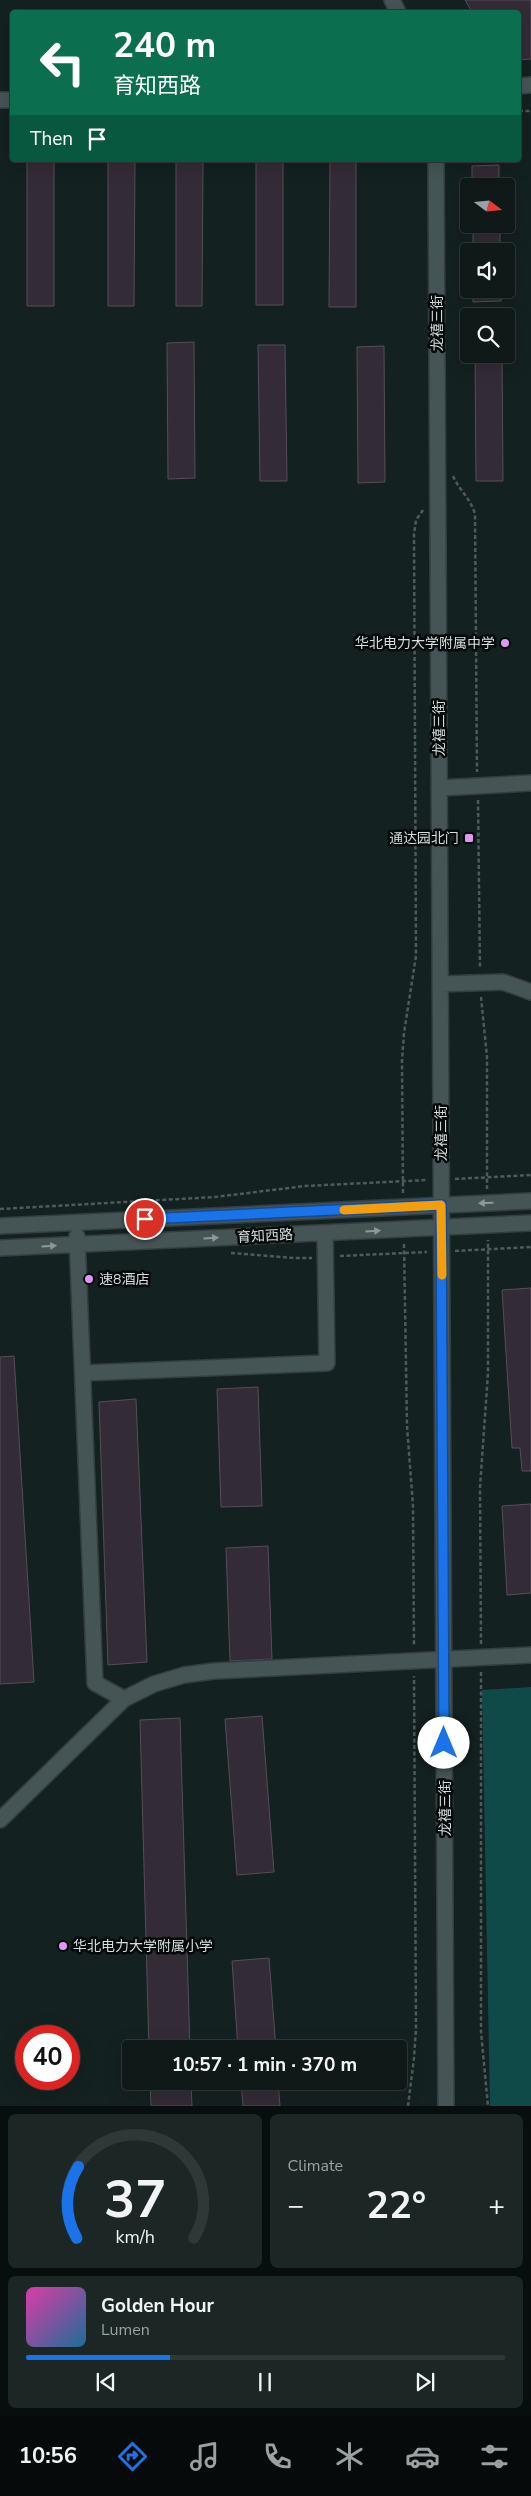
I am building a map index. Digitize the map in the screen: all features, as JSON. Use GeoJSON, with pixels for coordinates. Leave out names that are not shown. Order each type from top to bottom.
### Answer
{"type":"FeatureCollection","features":[{"type":"Feature","properties":{"kind":"street","name":"龙禧三街"},"geometry":{"type":"LineString","coordinates":[[436,162],[446,2106]]}},
{"type":"Feature","properties":{"kind":"street"},"geometry":{"type":"LineString","coordinates":[[439,788],[531,783]]}},
{"type":"Feature","properties":{"kind":"street"},"geometry":{"type":"LineString","coordinates":[[440,984],[503,982],[531,992]]}},
{"type":"Feature","properties":{"kind":"street","name":"育知西路"},"geometry":{"type":"LineString","coordinates":[[0,1226],[531,1201]]}},
{"type":"Feature","properties":{"kind":"street"},"geometry":{"type":"LineString","coordinates":[[76,1222],[94,1683],[124,1698]]}},
{"type":"Feature","properties":{"kind":"street","name":"育知西路"},"geometry":{"type":"LineString","coordinates":[[0,1248],[531,1223]]}},
{"type":"Feature","properties":{"kind":"street"},"geometry":{"type":"LineString","coordinates":[[83,1373],[327,1363],[325,1233]]}},
{"type":"Feature","properties":{"kind":"street"},"geometry":{"type":"LineString","coordinates":[[0,1820],[124,1698],[154,1684],[184,1675],[214,1671],[531,1655]]}},
{"type":"Feature","properties":{"kind":"path"},"geometry":{"type":"LineString","coordinates":[[452,472],[458,487],[469,500],[474,514],[480,982],[486,1036],[487,1165]]}},
{"type":"Feature","properties":{"kind":"path"},"geometry":{"type":"LineString","coordinates":[[403,1168],[402,1061],[404,1033],[416,956],[414,534],[418,515],[426,506]]}},
{"type":"Feature","properties":{"kind":"path"},"geometry":{"type":"LineString","coordinates":[[500,1177],[531,1176]]}},
{"type":"Feature","properties":{"kind":"path"},"geometry":{"type":"LineString","coordinates":[[0,1209],[215,1197],[280,1188],[391,1182]]}},
{"type":"Feature","properties":{"kind":"path"},"geometry":{"type":"LineString","coordinates":[[500,1248],[531,1247]]}},
{"type":"Feature","properties":{"kind":"path"},"geometry":{"type":"LineString","coordinates":[[226,1253],[294,1258],[390,1254]]}},
{"type":"Feature","properties":{"kind":"path"},"geometry":{"type":"LineString","coordinates":[[404,1264],[407,1426],[413,1506],[414,1639]]}},
{"type":"Feature","properties":{"kind":"path"},"geometry":{"type":"LineString","coordinates":[[481,1638],[480,1487],[488,1373],[487,1266]]}},
{"type":"Feature","properties":{"kind":"path"},"geometry":{"type":"LineString","coordinates":[[408,2106],[416,2029],[414,1703]]}},
{"type":"Feature","properties":{"kind":"path"},"geometry":{"type":"LineString","coordinates":[[481,1703],[481,2032],[488,2106]]}},
{"type":"Feature","properties":{"kind":"shaded area"},"geometry":{"type":"Polygon","coordinates":[[[531,1687],[531,2106],[490,2106],[482,1690],[531,1687]]]}},
{"type":"Feature","properties":{"kind":"building"},"geometry":{"type":"Polygon","coordinates":[[[465,0],[531,0],[531,59],[521,60],[521,10],[471,10],[465,0]]]}},
{"type":"Feature","properties":{"kind":"building"},"geometry":{"type":"Polygon","coordinates":[[[27,162],[54,162],[54,306],[27,306],[27,162]]]}},
{"type":"Feature","properties":{"kind":"building"},"geometry":{"type":"Polygon","coordinates":[[[108,162],[135,162],[134,306],[108,306],[108,162]]]}},
{"type":"Feature","properties":{"kind":"building"},"geometry":{"type":"Polygon","coordinates":[[[176,162],[203,162],[202,306],[176,306],[176,162]]]}},
{"type":"Feature","properties":{"kind":"building"},"geometry":{"type":"Polygon","coordinates":[[[256,162],[283,162],[283,305],[256,305],[256,162]]]}},
{"type":"Feature","properties":{"kind":"building"},"geometry":{"type":"Polygon","coordinates":[[[330,162],[356,162],[356,307],[329,307],[330,162]]]}},
{"type":"Feature","properties":{"kind":"building"},"geometry":{"type":"Polygon","coordinates":[[[499,165],[499,178],[472,178],[472,166],[499,165]]]}},
{"type":"Feature","properties":{"kind":"building"},"geometry":{"type":"Polygon","coordinates":[[[473,233],[500,233],[500,243],[473,243],[473,233]]]}},
{"type":"Feature","properties":{"kind":"building"},"geometry":{"type":"Polygon","coordinates":[[[473,298],[501,298],[501,301],[473,302],[473,298]]]}},
{"type":"Feature","properties":{"kind":"building"},"geometry":{"type":"Polygon","coordinates":[[[194,342],[195,478],[168,479],[167,343],[194,342]]]}},
{"type":"Feature","properties":{"kind":"building"},"geometry":{"type":"Polygon","coordinates":[[[258,345],[285,345],[287,481],[260,481],[258,345]]]}},
{"type":"Feature","properties":{"kind":"building"},"geometry":{"type":"Polygon","coordinates":[[[384,346],[385,482],[358,483],[357,347],[384,346]]]}},
{"type":"Feature","properties":{"kind":"building"},"geometry":{"type":"Polygon","coordinates":[[[475,363],[502,363],[503,481],[476,481],[475,363]]]}},
{"type":"Feature","properties":{"kind":"building"},"geometry":{"type":"Polygon","coordinates":[[[531,1288],[531,1471],[522,1471],[520,1448],[512,1448],[502,1290],[531,1288]]]}},
{"type":"Feature","properties":{"kind":"building"},"geometry":{"type":"Polygon","coordinates":[[[14,1356],[34,1682],[0,1684],[0,1357],[14,1356]]]}},
{"type":"Feature","properties":{"kind":"building"},"geometry":{"type":"Polygon","coordinates":[[[258,1387],[262,1506],[221,1507],[217,1389],[258,1387]]]}},
{"type":"Feature","properties":{"kind":"building"},"geometry":{"type":"Polygon","coordinates":[[[136,1399],[147,1662],[108,1665],[99,1402],[136,1399]]]}},
{"type":"Feature","properties":{"kind":"building"},"geometry":{"type":"Polygon","coordinates":[[[531,1504],[531,1593],[507,1595],[502,1506],[531,1504]]]}},
{"type":"Feature","properties":{"kind":"building"},"geometry":{"type":"Polygon","coordinates":[[[268,1546],[272,1659],[230,1661],[226,1548],[268,1546]]]}},
{"type":"Feature","properties":{"kind":"building"},"geometry":{"type":"Polygon","coordinates":[[[262,1716],[274,1872],[237,1875],[225,1719],[262,1716]]]}},
{"type":"Feature","properties":{"kind":"building"},"geometry":{"type":"Polygon","coordinates":[[[180,1718],[190,2040],[149,2040],[140,1720],[180,1718]]]}},
{"type":"Feature","properties":{"kind":"building"},"geometry":{"type":"Polygon","coordinates":[[[269,1958],[275,2040],[237,2040],[232,1961],[269,1958]]]}},
{"type":"Feature","properties":{"kind":"building"},"geometry":{"type":"Polygon","coordinates":[[[150,2090],[191,2090],[192,2106],[151,2106],[150,2090]]]}},
{"type":"Feature","properties":{"kind":"building"},"geometry":{"type":"Polygon","coordinates":[[[242,2090],[279,2090],[280,2106],[243,2106],[242,2090]]]}},
{"type":"Feature","properties":{"kind":"slow traffic"},"geometry":{"type":"LineString","coordinates":[[344,1210],[441,1205],[442,1275]]}},
{"type":"Feature","properties":{"kind":"place","name":"华北电力大学附属中学"},"geometry":{"type":"Point","coordinates":[505,643]}},
{"type":"Feature","properties":{"kind":"place","name":"通达园北门"},"geometry":{"type":"Point","coordinates":[469,838]}},
{"type":"Feature","properties":{"kind":"place","name":"速8酒店"},"geometry":{"type":"Point","coordinates":[89,1279]}},
{"type":"Feature","properties":{"kind":"place","name":"华北电力大学附属小学"},"geometry":{"type":"Point","coordinates":[63,1946]}},
{"type":"Feature","properties":{"kind":"route"},"geometry":{"type":"LineString","coordinates":[[145,1219],[441,1205],[444,1743]]}}]}
